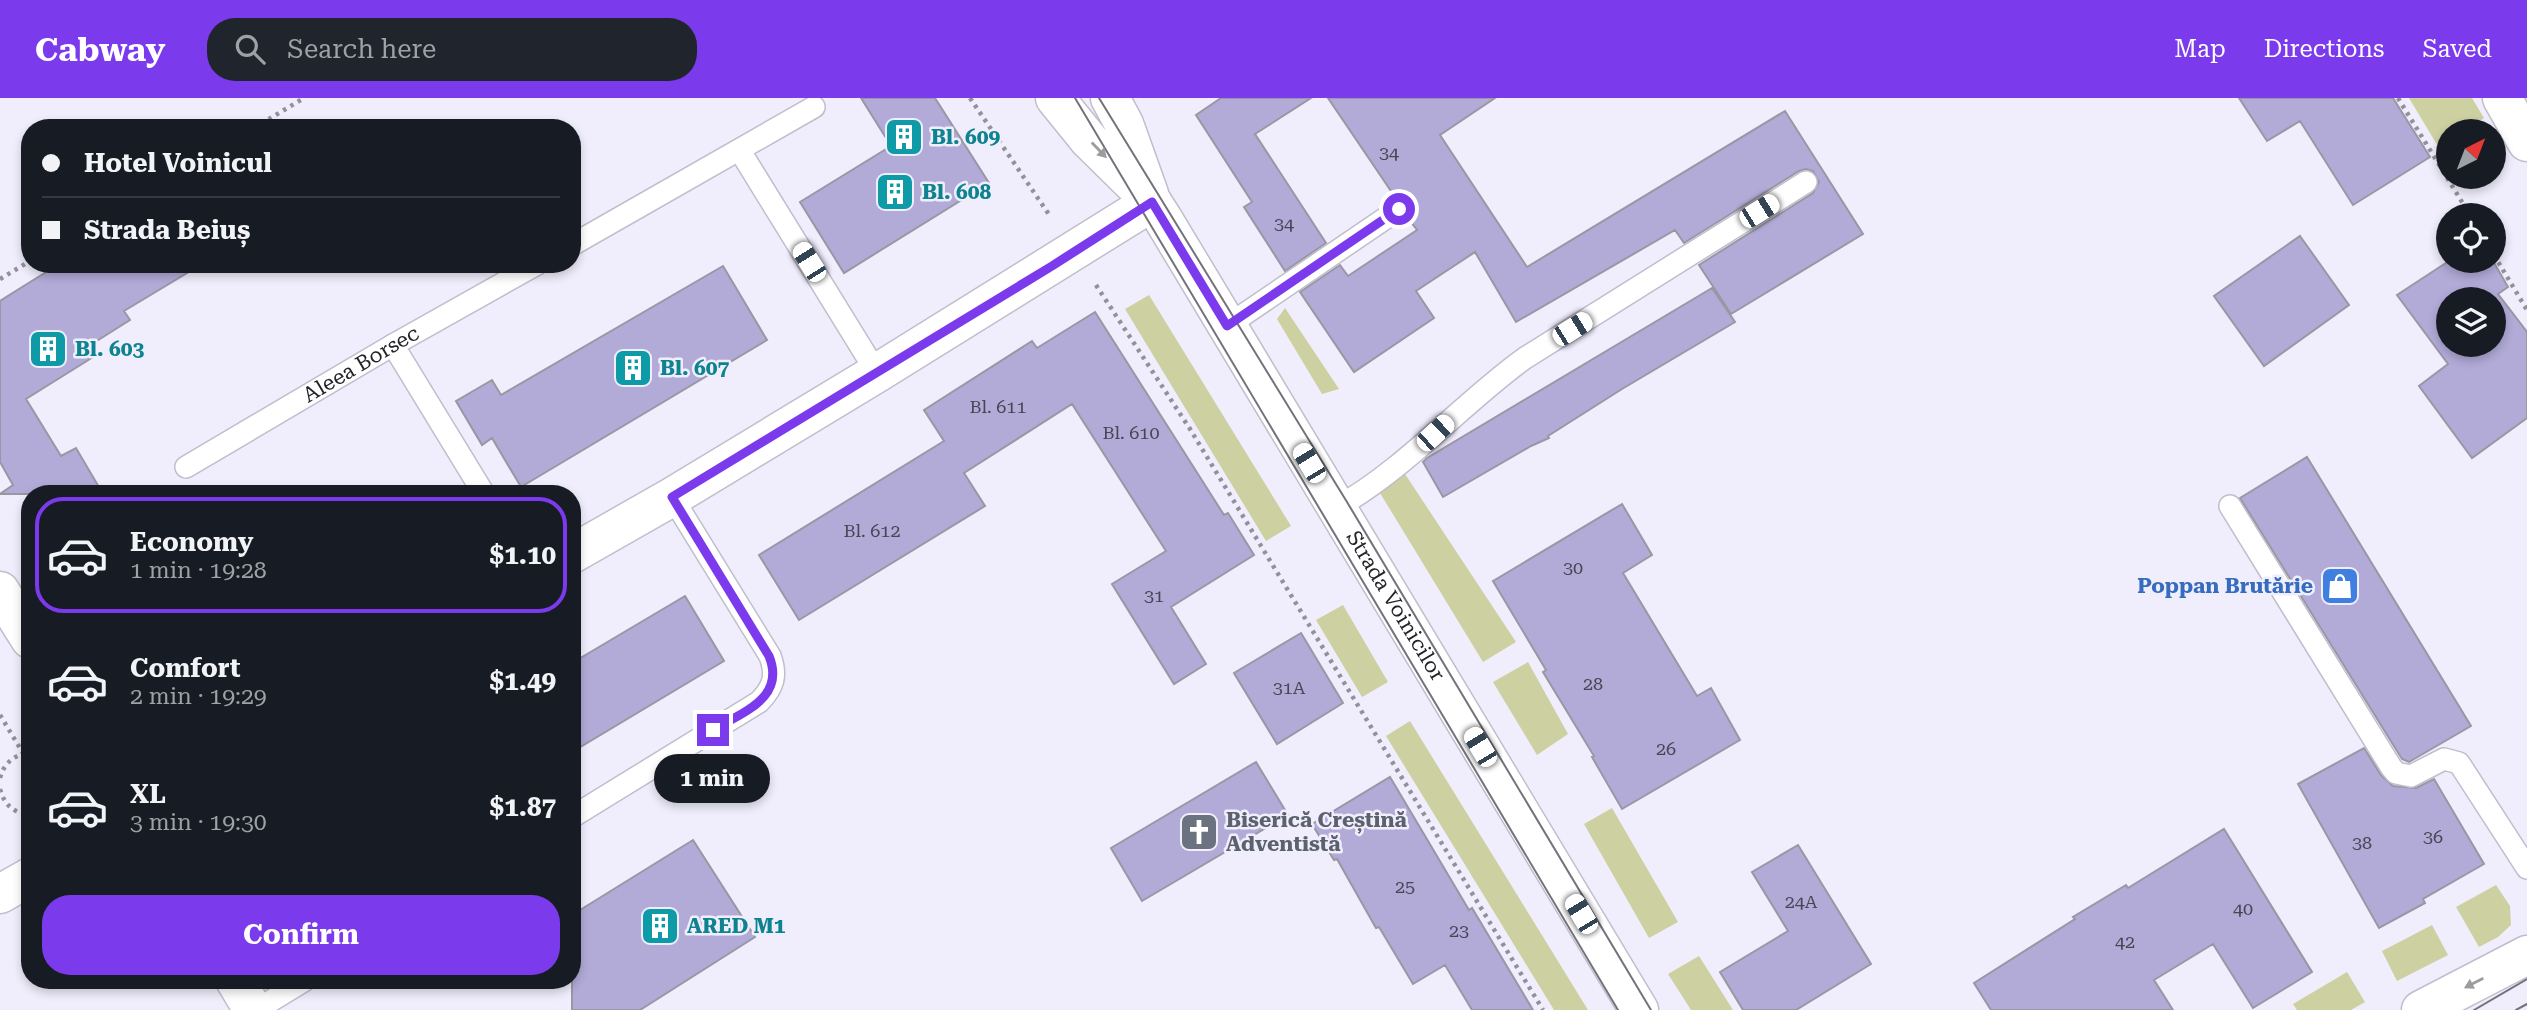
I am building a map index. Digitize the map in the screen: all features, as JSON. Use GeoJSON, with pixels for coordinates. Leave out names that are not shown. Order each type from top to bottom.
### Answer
{"type":"FeatureCollection","features":[{"type":"Feature","properties":{"kind":"main road","name":"Strada Voinicilor"},"geometry":{"type":"LineString","coordinates":[[1055,98],[1089,140],[1152,202]]}},
{"type":"Feature","properties":{"kind":"main road","name":"Strada Voinicilor"},"geometry":{"type":"LineString","coordinates":[[1110,98],[1124,124],[1152,202],[1639,1010]]}},
{"type":"Feature","properties":{"kind":"main road"},"geometry":{"type":"LineString","coordinates":[[2502,98],[2527,142]]}},
{"type":"Feature","properties":{"kind":"main road"},"geometry":{"type":"LineString","coordinates":[[581,549],[877,373],[1152,202]]}},
{"type":"Feature","properties":{"kind":"main road"},"geometry":{"type":"LineString","coordinates":[[0,591],[21,625]]}},
{"type":"Feature","properties":{"kind":"main road"},"geometry":{"type":"LineString","coordinates":[[0,894],[21,882]]}},
{"type":"Feature","properties":{"kind":"main road"},"geometry":{"type":"LineString","coordinates":[[2421,1010],[2527,956]]}},
{"type":"Feature","properties":{"kind":"main road"},"geometry":{"type":"LineString","coordinates":[[241,989],[255,1010]]}},
{"type":"Feature","properties":{"kind":"lane"},"geometry":{"type":"LineString","coordinates":[[581,240],[814,107]]}},
{"type":"Feature","properties":{"kind":"lane"},"geometry":{"type":"LineString","coordinates":[[740,150],[877,373]]}},
{"type":"Feature","properties":{"kind":"lane"},"geometry":{"type":"LineString","coordinates":[[1336,508],[1395,468],[1494,380],[1525,358],[1806,182]]}},
{"type":"Feature","properties":{"kind":"lane"},"geometry":{"type":"LineString","coordinates":[[1227,326],[1399,209]]}},
{"type":"Feature","properties":{"kind":"lane","name":"Aleea Borsec"},"geometry":{"type":"LineString","coordinates":[[186,467],[521,273]]}},
{"type":"Feature","properties":{"kind":"lane"},"geometry":{"type":"LineString","coordinates":[[393,345],[479,485]]}},
{"type":"Feature","properties":{"kind":"lane"},"geometry":{"type":"LineString","coordinates":[[581,811],[759,702],[774,681],[774,668],[769,656],[672,497]]}},
{"type":"Feature","properties":{"kind":"lane"},"geometry":{"type":"LineString","coordinates":[[2230,506],[2391,767],[2396,773],[2411,776],[2444,759],[2459,762],[2527,868]]}},
{"type":"Feature","properties":{"kind":"lane"},"geometry":{"type":"LineString","coordinates":[[255,1010],[290,989]]}},
{"type":"Feature","properties":{"kind":"path"},"geometry":{"type":"LineString","coordinates":[[269,119],[304,98]]}},
{"type":"Feature","properties":{"kind":"path"},"geometry":{"type":"LineString","coordinates":[[2399,98],[2463,203]]}},
{"type":"Feature","properties":{"kind":"path"},"geometry":{"type":"LineString","coordinates":[[0,279],[21,266]]}},
{"type":"Feature","properties":{"kind":"path"},"geometry":{"type":"LineString","coordinates":[[2505,273],[2527,310]]}},
{"type":"Feature","properties":{"kind":"path"},"geometry":{"type":"LineString","coordinates":[[1190,429],[1543,1010]]}},
{"type":"Feature","properties":{"kind":"path"},"geometry":{"type":"LineString","coordinates":[[0,715],[21,751]]}},
{"type":"Feature","properties":{"kind":"path"},"geometry":{"type":"LineString","coordinates":[[0,778],[5,766],[21,755]]}},
{"type":"Feature","properties":{"kind":"path"},"geometry":{"type":"LineString","coordinates":[[0,789],[10,808],[21,812]]}},
{"type":"Feature","properties":{"kind":"green space"},"geometry":{"type":"Polygon","coordinates":[[[2409,98],[2472,98],[2484,118],[2436,119],[2436,143],[2409,98]]]}},
{"type":"Feature","properties":{"kind":"green space"},"geometry":{"type":"Polygon","coordinates":[[[1149,295],[1291,526],[1266,541],[1125,309],[1149,295]]]}},
{"type":"Feature","properties":{"kind":"green space"},"geometry":{"type":"Polygon","coordinates":[[[1285,308],[1339,389],[1322,394],[1277,319],[1285,308]]]}},
{"type":"Feature","properties":{"kind":"green space"},"geometry":{"type":"Polygon","coordinates":[[[1405,474],[1516,642],[1483,662],[1380,493],[1405,474]]]}},
{"type":"Feature","properties":{"kind":"green space"},"geometry":{"type":"Polygon","coordinates":[[[1343,605],[1388,682],[1362,697],[1316,620],[1343,605]]]}},
{"type":"Feature","properties":{"kind":"green space"},"geometry":{"type":"Polygon","coordinates":[[[1528,662],[1568,734],[1537,755],[1493,682],[1528,662]]]}},
{"type":"Feature","properties":{"kind":"green space"},"geometry":{"type":"Polygon","coordinates":[[[1410,721],[1588,1010],[1554,1010],[1386,736],[1410,721]]]}},
{"type":"Feature","properties":{"kind":"green space"},"geometry":{"type":"Polygon","coordinates":[[[1612,808],[1678,922],[1649,938],[1584,824],[1612,808]]]}},
{"type":"Feature","properties":{"kind":"green space"},"geometry":{"type":"Polygon","coordinates":[[[2496,885],[2510,906],[2511,925],[2498,937],[2479,947],[2456,907],[2496,885]]]}},
{"type":"Feature","properties":{"kind":"green space"},"geometry":{"type":"Polygon","coordinates":[[[2432,925],[2448,955],[2397,981],[2382,951],[2432,925]]]}},
{"type":"Feature","properties":{"kind":"green space"},"geometry":{"type":"Polygon","coordinates":[[[1699,956],[1733,1010],[1691,1010],[1668,974],[1699,956]]]}},
{"type":"Feature","properties":{"kind":"green space"},"geometry":{"type":"Polygon","coordinates":[[[2347,972],[2365,1002],[2351,1010],[2297,1010],[2293,1004],[2347,972]]]}},
{"type":"Feature","properties":{"kind":"building","name":"Bl. 608"},"geometry":{"type":"Polygon","coordinates":[[[861,98],[935,98],[989,183],[844,273],[800,202],[891,146],[861,98]]]}},
{"type":"Feature","properties":{"kind":"building"},"geometry":{"type":"Polygon","coordinates":[[[1221,98],[1311,98],[1255,134],[1326,243],[1285,271],[1244,207],[1252,202],[1196,115],[1221,98]]]}},
{"type":"Feature","properties":{"kind":"building"},"geometry":{"type":"Polygon","coordinates":[[[1328,98],[1495,98],[1440,135],[1527,267],[1785,111],[1863,234],[1731,314],[1699,265],[1813,193],[1819,182],[1813,171],[1799,171],[1684,243],[1675,230],[1516,322],[1475,252],[1416,291],[1434,318],[1354,372],[1300,292],[1340,265],[1348,276],[1417,230],[1408,218],[1412,209],[1410,202],[1404,197],[1395,197],[1328,98]]]}},
{"type":"Feature","properties":{"kind":"building"},"geometry":{"type":"Polygon","coordinates":[[[2239,98],[2393,98],[2430,157],[2353,205],[2300,121],[2267,141],[2239,98]]]}},
{"type":"Feature","properties":{"kind":"building"},"geometry":{"type":"Polygon","coordinates":[[[2300,236],[2349,305],[2264,366],[2214,296],[2300,236]]]}},
{"type":"Feature","properties":{"kind":"building","name":"Bl. 607"},"geometry":{"type":"Polygon","coordinates":[[[723,266],[767,340],[524,485],[520,485],[492,438],[482,445],[456,401],[492,380],[501,395],[723,266]]]}},
{"type":"Feature","properties":{"kind":"building"},"geometry":{"type":"Polygon","coordinates":[[[2436,270],[2436,273],[2500,273],[2508,287],[2506,288],[2436,287],[2436,348],[2397,295],[2436,270]]]}},
{"type":"Feature","properties":{"kind":"building","name":"Bl. 603"},"geometry":{"type":"Polygon","coordinates":[[[45,273],[187,273],[124,311],[130,320],[92,344],[98,354],[26,399],[61,456],[76,448],[98,485],[21,485],[21,494],[0,494],[13,485],[0,462],[0,301],[45,273]]]}},
{"type":"Feature","properties":{"kind":"building"},"geometry":{"type":"Polygon","coordinates":[[[1712,288],[1735,322],[1622,389],[1548,436],[1549,438],[1443,497],[1423,462],[1427,458],[1712,288]]]}},
{"type":"Feature","properties":{"kind":"building"},"geometry":{"type":"Polygon","coordinates":[[[2506,304],[2527,332],[2527,418],[2472,458],[2419,386],[2448,364],[2443,357],[2506,357],[2506,304]]]}},
{"type":"Feature","properties":{"kind":"building"},"geometry":{"type":"Polygon","coordinates":[[[1095,312],[1224,515],[1228,513],[1254,555],[1171,607],[1206,664],[1174,684],[1112,584],[1166,551],[1072,404],[964,473],[985,506],[799,620],[759,555],[944,441],[924,410],[1032,341],[1037,348],[1095,312]]]}},
{"type":"Feature","properties":{"kind":"building","name":"Poppan Brutărie"},"geometry":{"type":"Polygon","coordinates":[[[2307,457],[2471,726],[2409,762],[2402,759],[2240,498],[2307,457]]]}},
{"type":"Feature","properties":{"kind":"building"},"geometry":{"type":"Polygon","coordinates":[[[1622,504],[1652,555],[1623,573],[1697,696],[1711,688],[1740,740],[1622,809],[1592,757],[1594,756],[1543,672],[1546,670],[1493,581],[1622,504]]]}},
{"type":"Feature","properties":{"kind":"building"},"geometry":{"type":"Polygon","coordinates":[[[685,596],[724,661],[581,747],[581,658],[685,596]]]}},
{"type":"Feature","properties":{"kind":"building"},"geometry":{"type":"Polygon","coordinates":[[[1301,633],[1343,703],[1277,744],[1234,673],[1301,633]]]}},
{"type":"Feature","properties":{"kind":"building"},"geometry":{"type":"Polygon","coordinates":[[[2364,748],[2381,775],[2393,786],[2416,788],[2434,779],[2484,864],[2423,899],[2425,903],[2379,928],[2298,784],[2364,748]]]}},
{"type":"Feature","properties":{"kind":"building","name":"Biserică Creștină Adventistă"},"geometry":{"type":"Polygon","coordinates":[[[1256,762],[1288,815],[1142,901],[1111,848],[1256,762]]]}},
{"type":"Feature","properties":{"kind":"building"},"geometry":{"type":"Polygon","coordinates":[[[1390,777],[1469,910],[1472,908],[1533,1010],[1472,1010],[1445,965],[1413,984],[1379,927],[1376,928],[1337,859],[1334,860],[1312,824],[1390,777]]]}},
{"type":"Feature","properties":{"kind":"building"},"geometry":{"type":"Polygon","coordinates":[[[2224,829],[2312,972],[2253,1008],[2213,944],[2154,980],[2173,1010],[1991,1010],[1974,983],[2075,919],[2073,917],[2126,885],[2128,888],[2224,829]]]}},
{"type":"Feature","properties":{"kind":"building","name":"ARED M1"},"geometry":{"type":"Polygon","coordinates":[[[693,840],[755,937],[640,1010],[572,1010],[572,989],[581,989],[581,909],[693,840]]]}},
{"type":"Feature","properties":{"kind":"building"},"geometry":{"type":"Polygon","coordinates":[[[1798,845],[1871,964],[1796,1010],[1743,1010],[1720,972],[1788,931],[1752,872],[1798,845]]]}},
{"type":"Feature","properties":{"kind":"tram line"},"geometry":{"type":"LineString","coordinates":[[1075,98],[1618,1010]]}},
{"type":"Feature","properties":{"kind":"tram line"},"geometry":{"type":"LineString","coordinates":[[1099,98],[1347,502],[1651,1010]]}},
{"type":"Feature","properties":{"kind":"tram line"},"geometry":{"type":"LineString","coordinates":[[2474,1010],[2527,979]]}},
{"type":"Feature","properties":{"kind":"tram line"},"geometry":{"type":"LineString","coordinates":[[2516,1010],[2527,1004]]}},
{"type":"Feature","properties":{"kind":"place","name":"Bl. 609"},"geometry":{"type":"Point","coordinates":[904,137]}},
{"type":"Feature","properties":{"kind":"place","name":"Bl. 608"},"geometry":{"type":"Point","coordinates":[895,192]}},
{"type":"Feature","properties":{"kind":"place","name":"Bl. 603"},"geometry":{"type":"Point","coordinates":[48,349]}},
{"type":"Feature","properties":{"kind":"place","name":"Bl. 607"},"geometry":{"type":"Point","coordinates":[633,368]}},
{"type":"Feature","properties":{"kind":"place","name":"Poppan Brutărie"},"geometry":{"type":"Point","coordinates":[2340,586]}},
{"type":"Feature","properties":{"kind":"place","name":"Biserică Creștină Adventistă"},"geometry":{"type":"Point","coordinates":[1199,832]}},
{"type":"Feature","properties":{"kind":"place","name":"ARED M1"},"geometry":{"type":"Point","coordinates":[660,926]}},
{"type":"Feature","properties":{"kind":"route"},"geometry":{"type":"LineString","coordinates":[[713,730],[759,702],[768,693],[774,681],[774,668],[672,497],[1052,266],[1152,202],[1227,326],[1399,209]]}}]}
